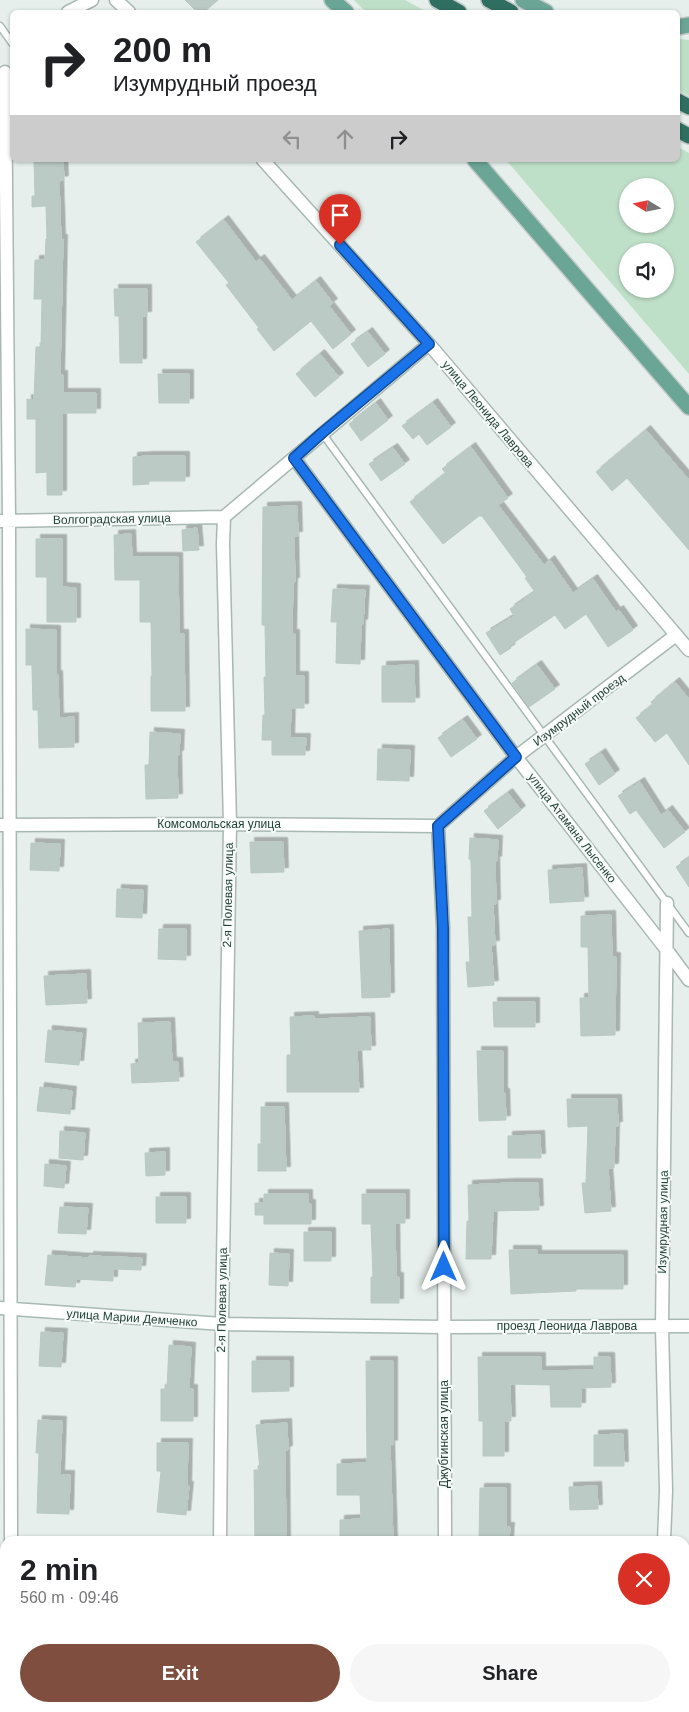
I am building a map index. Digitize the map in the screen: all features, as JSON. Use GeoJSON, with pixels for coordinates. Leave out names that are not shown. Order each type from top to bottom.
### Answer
{"type":"FeatureCollection","features":[{"type":"Feature","properties":{"kind":"highway"},"geometry":{"type":"LineString","coordinates":[[437,0],[455,10]]}},
{"type":"Feature","properties":{"kind":"highway"},"geometry":{"type":"LineString","coordinates":[[489,0],[508,10]]}},
{"type":"Feature","properties":{"kind":"main road"},"geometry":{"type":"LineString","coordinates":[[332,0],[344,10]]}},
{"type":"Feature","properties":{"kind":"main road"},"geometry":{"type":"LineString","coordinates":[[523,0],[542,10]]}},
{"type":"Feature","properties":{"kind":"main road"},"geometry":{"type":"LineString","coordinates":[[477,162],[689,407]]}},
{"type":"Feature","properties":{"kind":"street"},"geometry":{"type":"LineString","coordinates":[[72,10],[92,0]]}},
{"type":"Feature","properties":{"kind":"street"},"geometry":{"type":"LineString","coordinates":[[116,0],[127,10]]}},
{"type":"Feature","properties":{"kind":"street"},"geometry":{"type":"LineString","coordinates":[[6,69],[4,521],[5,1308],[11,1536]]}},
{"type":"Feature","properties":{"kind":"street","name":"улица Леонида Лаврова"},"geometry":{"type":"LineString","coordinates":[[265,162],[429,344],[689,650]]}},
{"type":"Feature","properties":{"kind":"street"},"geometry":{"type":"LineString","coordinates":[[224,517],[429,344]]}},
{"type":"Feature","properties":{"kind":"street","name":"улица Атамана Лысенко"},"geometry":{"type":"LineString","coordinates":[[294,458],[516,757],[689,980]]}},
{"type":"Feature","properties":{"kind":"street","name":"Волгоградская улица"},"geometry":{"type":"LineString","coordinates":[[4,521],[224,517]]}},
{"type":"Feature","properties":{"kind":"street","name":"2-я Полевая улица"},"geometry":{"type":"LineString","coordinates":[[220,1536],[230,824],[223,544],[224,517]]}},
{"type":"Feature","properties":{"kind":"street","name":"Изумрудный проезд"},"geometry":{"type":"LineString","coordinates":[[438,826],[516,757],[676,635]]}},
{"type":"Feature","properties":{"kind":"street","name":"Комсомольская улица"},"geometry":{"type":"LineString","coordinates":[[4,825],[230,824],[438,826]]}},
{"type":"Feature","properties":{"kind":"street","name":"Джубгинская улица"},"geometry":{"type":"LineString","coordinates":[[438,826],[443,928],[445,1536]]}},
{"type":"Feature","properties":{"kind":"street","name":"Изумрудная улица"},"geometry":{"type":"LineString","coordinates":[[664,1536],[666,1491],[662,1326],[667,904]]}},
{"type":"Feature","properties":{"kind":"street","name":"улица Марии Демченко"},"geometry":{"type":"LineString","coordinates":[[5,1308],[222,1324],[444,1327]]}},
{"type":"Feature","properties":{"kind":"street","name":"проезд Леонида Лаврова"},"geometry":{"type":"LineString","coordinates":[[444,1327],[689,1326]]}},
{"type":"Feature","properties":{"kind":"lane"},"geometry":{"type":"LineString","coordinates":[[0,26],[10,40]]}},
{"type":"Feature","properties":{"kind":"lane"},"geometry":{"type":"LineString","coordinates":[[322,433],[689,933]]}},
{"type":"Feature","properties":{"kind":"green space"},"geometry":{"type":"Polygon","coordinates":[[[354,0],[405,0],[423,10],[364,10],[354,0]]]}},
{"type":"Feature","properties":{"kind":"green space"},"geometry":{"type":"Polygon","coordinates":[[[680,39],[689,40],[689,96],[680,91],[680,39]]]}},
{"type":"Feature","properties":{"kind":"green space"},"geometry":{"type":"Polygon","coordinates":[[[680,148],[689,153],[689,374],[624,298],[674,298],[674,243],[619,243],[619,292],[508,162],[680,162],[680,148]]]}},
{"type":"Feature","properties":{"kind":"building"},"geometry":{"type":"Polygon","coordinates":[[[185,0],[218,0],[206,10],[195,10],[185,0]]]}},
{"type":"Feature","properties":{"kind":"building"},"geometry":{"type":"Polygon","coordinates":[[[34,162],[63,162],[64,180],[59,181],[61,239],[63,239],[60,375],[63,375],[63,393],[96,393],[96,413],[62,413],[62,495],[47,495],[47,472],[36,473],[36,419],[27,419],[27,399],[34,400],[36,347],[41,347],[42,299],[34,299],[35,260],[45,260],[47,239],[46,206],[32,207],[32,196],[35,196],[34,162]]]}},
{"type":"Feature","properties":{"kind":"building"},"geometry":{"type":"Polygon","coordinates":[[[224,220],[256,262],[260,259],[292,300],[316,281],[333,303],[329,306],[351,334],[333,349],[311,321],[274,351],[226,285],[229,283],[196,242],[224,220]]]}},
{"type":"Feature","properties":{"kind":"building"},"geometry":{"type":"Polygon","coordinates":[[[114,289],[147,289],[147,316],[142,316],[142,363],[120,363],[119,316],[115,316],[114,289]]]}},
{"type":"Feature","properties":{"kind":"building"},"geometry":{"type":"Polygon","coordinates":[[[368,332],[385,354],[368,367],[351,344],[368,332]]]}},
{"type":"Feature","properties":{"kind":"building"},"geometry":{"type":"Polygon","coordinates":[[[320,354],[339,377],[315,397],[296,374],[320,354]]]}},
{"type":"Feature","properties":{"kind":"building"},"geometry":{"type":"Polygon","coordinates":[[[158,374],[189,374],[189,403],[159,403],[158,374]]]}},
{"type":"Feature","properties":{"kind":"building"},"geometry":{"type":"Polygon","coordinates":[[[376,403],[388,420],[361,441],[349,424],[376,403]]]}},
{"type":"Feature","properties":{"kind":"building"},"geometry":{"type":"Polygon","coordinates":[[[433,403],[451,427],[427,445],[419,434],[413,439],[402,426],[433,403]]]}},
{"type":"Feature","properties":{"kind":"building"},"geometry":{"type":"Polygon","coordinates":[[[646,430],[689,480],[689,550],[627,478],[612,491],[596,472],[646,430]]]}},
{"type":"Feature","properties":{"kind":"building"},"geometry":{"type":"Polygon","coordinates":[[[471,447],[508,498],[498,505],[544,565],[550,560],[573,593],[593,579],[616,612],[619,610],[633,630],[608,647],[586,614],[565,629],[555,615],[509,646],[511,648],[500,655],[486,633],[514,616],[510,609],[535,592],[525,578],[527,577],[482,516],[479,516],[443,544],[410,502],[446,473],[442,469],[471,447]]]}},
{"type":"Feature","properties":{"kind":"building"},"geometry":{"type":"Polygon","coordinates":[[[393,448],[405,464],[381,481],[369,464],[393,448]]]}},
{"type":"Feature","properties":{"kind":"building"},"geometry":{"type":"Polygon","coordinates":[[[185,456],[185,481],[149,481],[149,484],[133,485],[133,457],[185,456]]]}},
{"type":"Feature","properties":{"kind":"building"},"geometry":{"type":"Polygon","coordinates":[[[297,506],[298,536],[294,536],[295,582],[293,582],[292,634],[295,634],[295,676],[304,676],[304,708],[291,708],[290,738],[306,738],[305,755],[272,755],[272,740],[262,740],[263,715],[265,715],[264,677],[266,677],[265,625],[262,625],[263,507],[297,506]]]}},
{"type":"Feature","properties":{"kind":"building"},"geometry":{"type":"Polygon","coordinates":[[[197,528],[199,550],[183,551],[182,530],[197,528]]]}},
{"type":"Feature","properties":{"kind":"building"},"geometry":{"type":"Polygon","coordinates":[[[131,534],[132,557],[178,557],[179,634],[184,634],[185,711],[151,711],[151,622],[140,622],[140,580],[115,580],[114,535],[131,534]]]}},
{"type":"Feature","properties":{"kind":"building"},"geometry":{"type":"Polygon","coordinates":[[[36,539],[62,539],[62,587],[76,588],[76,622],[47,622],[47,577],[36,577],[36,539]]]}},
{"type":"Feature","properties":{"kind":"building"},"geometry":{"type":"Polygon","coordinates":[[[333,589],[365,590],[363,624],[361,623],[360,664],[336,663],[337,622],[331,622],[333,589]]]}},
{"type":"Feature","properties":{"kind":"building"},"geometry":{"type":"Polygon","coordinates":[[[26,629],[56,630],[56,675],[58,675],[59,718],[74,717],[74,747],[39,748],[38,710],[33,710],[32,665],[26,665],[26,629]]]}},
{"type":"Feature","properties":{"kind":"building"},"geometry":{"type":"Polygon","coordinates":[[[414,665],[415,702],[382,702],[382,666],[414,665]]]}},
{"type":"Feature","properties":{"kind":"building"},"geometry":{"type":"Polygon","coordinates":[[[537,665],[555,689],[529,707],[512,683],[537,665]]]}},
{"type":"Feature","properties":{"kind":"building"},"geometry":{"type":"Polygon","coordinates":[[[675,682],[689,699],[689,765],[667,733],[655,742],[636,718],[653,705],[651,702],[675,682]]]}},
{"type":"Feature","properties":{"kind":"building"},"geometry":{"type":"Polygon","coordinates":[[[463,720],[477,739],[451,757],[438,738],[463,720]]]}},
{"type":"Feature","properties":{"kind":"building"},"geometry":{"type":"Polygon","coordinates":[[[150,732],[180,734],[179,755],[177,755],[178,798],[146,799],[145,765],[149,765],[150,732]]]}},
{"type":"Feature","properties":{"kind":"building"},"geometry":{"type":"Polygon","coordinates":[[[378,749],[410,750],[409,781],[377,780],[378,749]]]}},
{"type":"Feature","properties":{"kind":"building"},"geometry":{"type":"Polygon","coordinates":[[[601,753],[615,774],[599,785],[585,764],[601,753]]]}},
{"type":"Feature","properties":{"kind":"building"},"geometry":{"type":"Polygon","coordinates":[[[640,782],[661,815],[668,810],[685,832],[664,848],[636,810],[630,814],[618,796],[640,782]]]}},
{"type":"Feature","properties":{"kind":"building"},"geometry":{"type":"Polygon","coordinates":[[[508,793],[521,810],[498,829],[484,811],[508,793]]]}},
{"type":"Feature","properties":{"kind":"building"},"geometry":{"type":"Polygon","coordinates":[[[470,838],[498,840],[497,861],[495,860],[496,904],[493,904],[495,945],[491,945],[494,985],[468,987],[466,962],[470,962],[468,917],[472,917],[471,860],[469,859],[470,838]]]}},
{"type":"Feature","properties":{"kind":"building"},"geometry":{"type":"Polygon","coordinates":[[[250,842],[283,842],[284,872],[251,873],[250,842]]]}},
{"type":"Feature","properties":{"kind":"building"},"geometry":{"type":"Polygon","coordinates":[[[31,843],[60,844],[59,871],[30,870],[31,843]]]}},
{"type":"Feature","properties":{"kind":"building"},"geometry":{"type":"Polygon","coordinates":[[[689,858],[689,887],[676,867],[689,858]]]}},
{"type":"Feature","properties":{"kind":"building"},"geometry":{"type":"Polygon","coordinates":[[[582,868],[584,901],[550,903],[548,870],[582,868]]]}},
{"type":"Feature","properties":{"kind":"building"},"geometry":{"type":"Polygon","coordinates":[[[117,889],[143,890],[142,918],[116,917],[117,889]]]}},
{"type":"Feature","properties":{"kind":"building"},"geometry":{"type":"Polygon","coordinates":[[[611,915],[612,957],[616,957],[615,1035],[581,1036],[580,998],[589,998],[588,947],[581,947],[581,916],[611,915]]]}},
{"type":"Feature","properties":{"kind":"building"},"geometry":{"type":"Polygon","coordinates":[[[159,929],[186,929],[186,960],[158,959],[159,929]]]}},
{"type":"Feature","properties":{"kind":"building"},"geometry":{"type":"Polygon","coordinates":[[[389,929],[390,997],[362,998],[359,931],[389,929]]]}},
{"type":"Feature","properties":{"kind":"building"},"geometry":{"type":"Polygon","coordinates":[[[86,974],[87,1003],[46,1005],[44,976],[86,974]]]}},
{"type":"Feature","properties":{"kind":"building"},"geometry":{"type":"Polygon","coordinates":[[[493,1002],[535,1002],[535,1027],[494,1027],[493,1002]]]}},
{"type":"Feature","properties":{"kind":"building"},"geometry":{"type":"Polygon","coordinates":[[[314,1016],[314,1019],[370,1017],[371,1050],[357,1050],[359,1092],[287,1092],[287,1055],[291,1055],[290,1017],[314,1016]]]}},
{"type":"Feature","properties":{"kind":"building"},"geometry":{"type":"Polygon","coordinates":[[[170,1022],[172,1062],[178,1062],[179,1081],[132,1083],[131,1064],[139,1063],[138,1023],[170,1022]]]}},
{"type":"Feature","properties":{"kind":"building"},"geometry":{"type":"Polygon","coordinates":[[[48,1030],[82,1033],[79,1065],[45,1062],[48,1030]]]}},
{"type":"Feature","properties":{"kind":"building"},"geometry":{"type":"Polygon","coordinates":[[[477,1051],[503,1051],[503,1093],[505,1093],[506,1120],[479,1121],[477,1051]]]}},
{"type":"Feature","properties":{"kind":"building"},"geometry":{"type":"Polygon","coordinates":[[[40,1087],[72,1091],[70,1114],[37,1111],[40,1087]]]}},
{"type":"Feature","properties":{"kind":"building"},"geometry":{"type":"Polygon","coordinates":[[[567,1099],[617,1099],[618,1126],[615,1126],[614,1168],[608,1168],[611,1211],[585,1213],[582,1183],[586,1183],[588,1126],[568,1127],[567,1099]]]}},
{"type":"Feature","properties":{"kind":"building"},"geometry":{"type":"Polygon","coordinates":[[[261,1107],[284,1107],[286,1171],[258,1171],[258,1144],[261,1144],[261,1107]]]}},
{"type":"Feature","properties":{"kind":"building"},"geometry":{"type":"Polygon","coordinates":[[[60,1131],[85,1133],[83,1160],[59,1158],[60,1131]]]}},
{"type":"Feature","properties":{"kind":"building"},"geometry":{"type":"Polygon","coordinates":[[[540,1135],[541,1158],[508,1158],[508,1136],[540,1135]]]}},
{"type":"Feature","properties":{"kind":"building"},"geometry":{"type":"Polygon","coordinates":[[[165,1152],[165,1175],[146,1176],[145,1153],[165,1152]]]}},
{"type":"Feature","properties":{"kind":"building"},"geometry":{"type":"Polygon","coordinates":[[[45,1164],[66,1166],[64,1188],[44,1186],[45,1164]]]}},
{"type":"Feature","properties":{"kind":"building"},"geometry":{"type":"Polygon","coordinates":[[[538,1183],[539,1210],[493,1211],[491,1259],[466,1259],[467,1221],[469,1221],[468,1185],[538,1183]]]}},
{"type":"Feature","properties":{"kind":"building"},"geometry":{"type":"Polygon","coordinates":[[[264,1194],[308,1194],[308,1204],[311,1204],[311,1224],[264,1224],[264,1215],[255,1215],[255,1203],[264,1203],[264,1194]]]}},
{"type":"Feature","properties":{"kind":"building"},"geometry":{"type":"Polygon","coordinates":[[[362,1194],[405,1194],[405,1223],[395,1223],[396,1277],[399,1277],[399,1303],[371,1303],[371,1277],[373,1277],[371,1224],[362,1224],[362,1194]]]}},
{"type":"Feature","properties":{"kind":"building"},"geometry":{"type":"Polygon","coordinates":[[[156,1197],[186,1197],[186,1223],[156,1223],[156,1197]]]}},
{"type":"Feature","properties":{"kind":"building"},"geometry":{"type":"Polygon","coordinates":[[[60,1207],[88,1208],[86,1234],[58,1233],[60,1207]]]}},
{"type":"Feature","properties":{"kind":"building"},"geometry":{"type":"Polygon","coordinates":[[[304,1232],[331,1232],[331,1261],[304,1261],[304,1232]]]}},
{"type":"Feature","properties":{"kind":"building"},"geometry":{"type":"Polygon","coordinates":[[[509,1250],[537,1250],[537,1255],[623,1255],[623,1289],[576,1289],[576,1291],[511,1294],[509,1250]]]}},
{"type":"Feature","properties":{"kind":"building"},"geometry":{"type":"Polygon","coordinates":[[[270,1253],[289,1254],[288,1286],[269,1285],[270,1253]]]}},
{"type":"Feature","properties":{"kind":"building"},"geometry":{"type":"Polygon","coordinates":[[[48,1255],[89,1258],[89,1256],[142,1258],[141,1270],[113,1269],[113,1281],[76,1279],[75,1287],[45,1285],[48,1255]]]}},
{"type":"Feature","properties":{"kind":"building"},"geometry":{"type":"Polygon","coordinates":[[[41,1332],[63,1333],[61,1367],[39,1366],[41,1332]]]}},
{"type":"Feature","properties":{"kind":"building"},"geometry":{"type":"Polygon","coordinates":[[[169,1345],[191,1347],[189,1389],[193,1389],[193,1421],[161,1421],[161,1389],[167,1389],[169,1345]]]}},
{"type":"Feature","properties":{"kind":"building"},"geometry":{"type":"Polygon","coordinates":[[[478,1357],[541,1357],[541,1371],[594,1370],[594,1357],[610,1357],[611,1387],[581,1388],[581,1407],[551,1407],[550,1385],[510,1384],[511,1421],[504,1421],[504,1456],[483,1456],[483,1421],[479,1421],[478,1357]]]}},
{"type":"Feature","properties":{"kind":"building"},"geometry":{"type":"Polygon","coordinates":[[[252,1361],[289,1361],[289,1391],[252,1392],[252,1361]]]}},
{"type":"Feature","properties":{"kind":"building"},"geometry":{"type":"Polygon","coordinates":[[[366,1361],[393,1361],[393,1445],[390,1444],[393,1536],[340,1536],[340,1520],[361,1519],[360,1495],[337,1495],[337,1464],[367,1463],[366,1361]]]}},
{"type":"Feature","properties":{"kind":"building"},"geometry":{"type":"Polygon","coordinates":[[[38,1420],[62,1421],[60,1475],[70,1475],[69,1514],[37,1513],[39,1453],[36,1453],[38,1420]]]}},
{"type":"Feature","properties":{"kind":"building"},"geometry":{"type":"Polygon","coordinates":[[[287,1423],[288,1450],[285,1451],[286,1536],[255,1536],[254,1470],[260,1470],[256,1425],[287,1423]]]}},
{"type":"Feature","properties":{"kind":"building"},"geometry":{"type":"Polygon","coordinates":[[[623,1434],[624,1466],[594,1466],[594,1435],[623,1434]]]}},
{"type":"Feature","properties":{"kind":"building"},"geometry":{"type":"Polygon","coordinates":[[[157,1443],[188,1443],[187,1486],[189,1486],[186,1515],[157,1512],[161,1471],[157,1471],[157,1443]]]}},
{"type":"Feature","properties":{"kind":"building"},"geometry":{"type":"Polygon","coordinates":[[[597,1486],[598,1509],[570,1510],[569,1487],[597,1486]]]}},
{"type":"Feature","properties":{"kind":"building"},"geometry":{"type":"Polygon","coordinates":[[[480,1488],[506,1488],[506,1527],[510,1527],[509,1536],[479,1536],[480,1488]]]}},
{"type":"Feature","properties":{"kind":"route"},"geometry":{"type":"LineString","coordinates":[[340,245],[429,344],[294,458],[516,757],[438,826],[443,928],[444,1267]]}}]}
